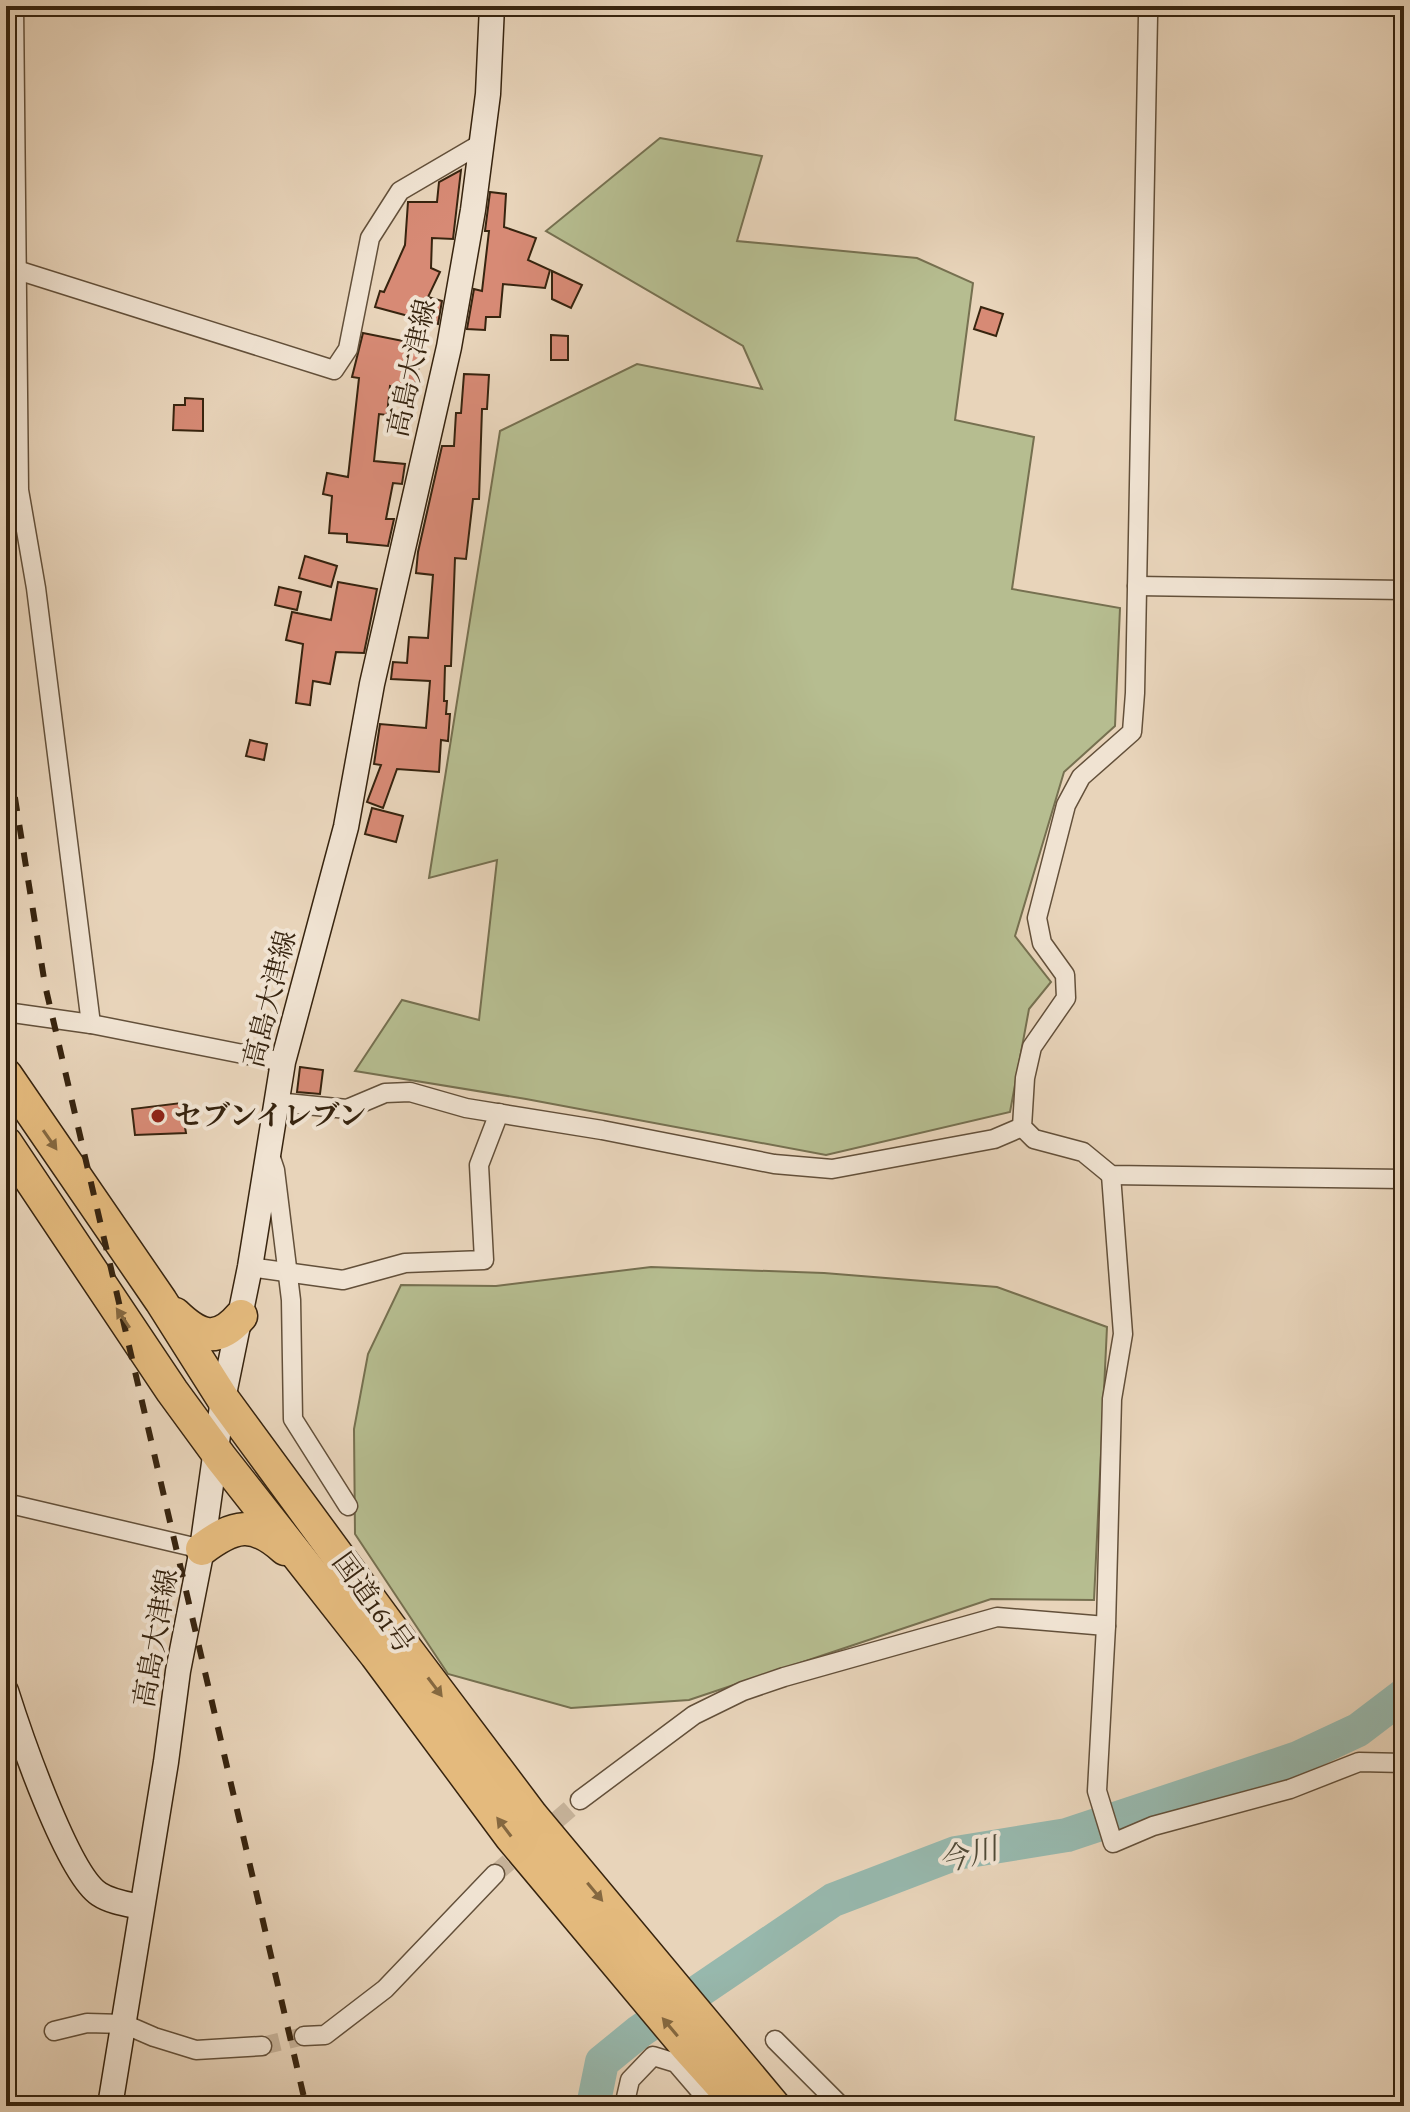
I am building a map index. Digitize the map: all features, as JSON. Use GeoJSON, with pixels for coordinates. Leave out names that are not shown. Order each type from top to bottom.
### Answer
{"type":"FeatureCollection","features":[{"type":"Feature","properties":{"kind":"highway","name":"国道161号"},"geometry":{"type":"LineString","coordinates":[[6,1075],[207,1370],[225,1443],[325,1592],[376,1655],[511,1837],[740,2106]]}},
{"type":"Feature","properties":{"kind":"highway","name":"国道161号"},"geometry":{"type":"LineString","coordinates":[[6,1143],[155,1366],[225,1443],[774,2106]]}},
{"type":"Feature","properties":{"kind":"highway"},"geometry":{"type":"LineString","coordinates":[[161,1301],[191,1329],[204,1333],[238,1330]]}},
{"type":"Feature","properties":{"kind":"highway"},"geometry":{"type":"LineString","coordinates":[[155,1366],[194,1374],[207,1370],[238,1330]]}},
{"type":"Feature","properties":{"kind":"highway"},"geometry":{"type":"LineString","coordinates":[[225,1443],[352,1613],[376,1655]]}},
{"type":"Feature","properties":{"kind":"highway"},"geometry":{"type":"LineString","coordinates":[[202,1549],[228,1531],[260,1532],[283,1548],[325,1592]]}},
{"type":"Feature","properties":{"kind":"main road","name":"高島大津線"},"geometry":{"type":"LineString","coordinates":[[110,2106],[178,1671],[225,1443],[238,1330],[283,1062],[346,827],[372,684],[449,347],[482,143],[493,6]]}},
{"type":"Feature","properties":{"kind":"main road"},"geometry":{"type":"LineString","coordinates":[[6,1691],[26,1754],[83,1879],[100,1895],[141,1907]]}},
{"type":"Feature","properties":{"kind":"street"},"geometry":{"type":"LineString","coordinates":[[14,6],[19,490],[36,588],[91,1024]]}},
{"type":"Feature","properties":{"kind":"street"},"geometry":{"type":"LineString","coordinates":[[1151,6],[1148,16],[1132,732],[1081,777],[1066,805],[1037,918],[1042,943],[1065,975],[1066,998],[1032,1047],[1025,1078],[1022,1127],[1034,1139],[1083,1152],[1111,1175],[1404,1179]]}},
{"type":"Feature","properties":{"kind":"street"},"geometry":{"type":"LineString","coordinates":[[17,270],[334,370],[348,349],[370,238],[400,191],[482,143]]}},
{"type":"Feature","properties":{"kind":"street"},"geometry":{"type":"LineString","coordinates":[[1137,586],[1404,590]]}},
{"type":"Feature","properties":{"kind":"street"},"geometry":{"type":"LineString","coordinates":[[6,1012],[91,1024],[283,1062]]}},
{"type":"Feature","properties":{"kind":"street"},"geometry":{"type":"LineString","coordinates":[[276,1102],[347,1109],[385,1093],[410,1092],[466,1108],[647,1138],[774,1164],[832,1169],[994,1139],[1022,1127]]}},
{"type":"Feature","properties":{"kind":"street"},"geometry":{"type":"LineString","coordinates":[[250,1267],[343,1280],[405,1263],[484,1260],[479,1165],[499,1113]]}},
{"type":"Feature","properties":{"kind":"street"},"geometry":{"type":"LineString","coordinates":[[269,1154],[275,1170],[291,1300],[293,1419],[348,1506]]}},
{"type":"Feature","properties":{"kind":"street"},"geometry":{"type":"LineString","coordinates":[[1111,1175],[1123,1334],[1112,1399],[1106,1626],[1097,1791],[1113,1843],[1153,1826],[1290,1789],[1359,1762],[1404,1763]]}},
{"type":"Feature","properties":{"kind":"street"},"geometry":{"type":"LineString","coordinates":[[6,1503],[202,1549]]}},
{"type":"Feature","properties":{"kind":"street"},"geometry":{"type":"LineString","coordinates":[[580,1800],[694,1715],[743,1691],[784,1677],[997,1617],[1106,1626]]}},
{"type":"Feature","properties":{"kind":"street"},"geometry":{"type":"LineString","coordinates":[[304,2036],[325,2035],[385,1989],[495,1874]]}},
{"type":"Feature","properties":{"kind":"street"},"geometry":{"type":"LineString","coordinates":[[54,2031],[87,2023],[124,2024],[196,2050],[262,2046]]}},
{"type":"Feature","properties":{"kind":"street"},"geometry":{"type":"LineString","coordinates":[[775,2040],[841,2106]]}},
{"type":"Feature","properties":{"kind":"street"},"geometry":{"type":"LineString","coordinates":[[624,2106],[630,2080],[653,2056],[676,2063],[713,2106]]}},
{"type":"Feature","properties":{"kind":"green space"},"geometry":{"type":"Polygon","coordinates":[[[660,138],[762,156],[737,241],[917,258],[973,283],[955,420],[1034,437],[1012,589],[1120,608],[1115,726],[1064,772],[1015,936],[1051,982],[1029,1009],[1010,1112],[826,1155],[526,1099],[355,1071],[402,1000],[479,1020],[497,860],[429,878],[500,431],[637,364],[762,389],[743,346],[546,231],[660,138]]]}},
{"type":"Feature","properties":{"kind":"green space"},"geometry":{"type":"Polygon","coordinates":[[[651,1267],[824,1273],[997,1287],[1107,1327],[1094,1600],[991,1599],[689,1700],[571,1708],[448,1674],[355,1534],[354,1429],[368,1354],[401,1285],[496,1286],[651,1267]]]}},
{"type":"Feature","properties":{"kind":"building"},"geometry":{"type":"Polygon","coordinates":[[[461,170],[453,239],[432,238],[431,268],[440,272],[428,297],[442,301],[438,324],[375,307],[380,291],[384,292],[405,245],[408,202],[437,202],[439,182],[461,170]]]}},
{"type":"Feature","properties":{"kind":"building"},"geometry":{"type":"Polygon","coordinates":[[[490,192],[506,194],[504,227],[536,238],[528,260],[550,270],[545,288],[503,284],[500,317],[486,317],[485,330],[467,329],[474,289],[482,291],[490,192]]]}},
{"type":"Feature","properties":{"kind":"building"},"geometry":{"type":"Polygon","coordinates":[[[552,271],[582,285],[571,308],[552,299],[552,271]]]}},
{"type":"Feature","properties":{"kind":"building"},"geometry":{"type":"Polygon","coordinates":[[[981,307],[1003,314],[996,336],[974,329],[981,307]]]}},
{"type":"Feature","properties":{"kind":"building"},"geometry":{"type":"Polygon","coordinates":[[[363,333],[423,345],[414,391],[390,386],[387,415],[379,414],[374,461],[405,464],[402,484],[393,483],[386,519],[394,519],[388,546],[347,542],[347,534],[329,533],[332,496],[323,494],[327,473],[348,477],[359,378],[352,377],[363,333]]]}},
{"type":"Feature","properties":{"kind":"building"},"geometry":{"type":"Polygon","coordinates":[[[551,335],[568,336],[568,360],[551,360],[551,335]]]}},
{"type":"Feature","properties":{"kind":"building"},"geometry":{"type":"Polygon","coordinates":[[[464,374],[489,375],[487,409],[482,409],[479,499],[473,499],[466,559],[455,558],[451,666],[445,666],[444,701],[447,701],[446,714],[450,714],[448,741],[441,740],[439,772],[397,769],[383,808],[367,802],[381,765],[374,764],[380,724],[426,728],[430,681],[391,679],[393,662],[407,663],[409,637],[428,638],[433,575],[416,573],[418,552],[442,446],[454,446],[456,413],[461,413],[464,374]]]}},
{"type":"Feature","properties":{"kind":"building"},"geometry":{"type":"Polygon","coordinates":[[[185,398],[203,399],[203,431],[173,430],[174,405],[185,405],[185,398]]]}},
{"type":"Feature","properties":{"kind":"building"},"geometry":{"type":"Polygon","coordinates":[[[305,556],[337,566],[331,587],[299,578],[305,556]]]}},
{"type":"Feature","properties":{"kind":"building"},"geometry":{"type":"Polygon","coordinates":[[[338,582],[377,589],[364,653],[336,652],[330,684],[313,681],[310,705],[296,703],[303,644],[286,640],[292,612],[331,620],[338,582]]]}},
{"type":"Feature","properties":{"kind":"building"},"geometry":{"type":"Polygon","coordinates":[[[279,587],[301,592],[297,610],[275,605],[279,587]]]}},
{"type":"Feature","properties":{"kind":"building"},"geometry":{"type":"Polygon","coordinates":[[[250,740],[267,744],[264,760],[246,756],[250,740]]]}},
{"type":"Feature","properties":{"kind":"building"},"geometry":{"type":"Polygon","coordinates":[[[372,808],[403,816],[396,842],[365,834],[372,808]]]}},
{"type":"Feature","properties":{"kind":"building"},"geometry":{"type":"Polygon","coordinates":[[[300,1067],[323,1070],[320,1094],[297,1092],[300,1067]]]}},
{"type":"Feature","properties":{"kind":"building","name":"セブンイレブン"},"geometry":{"type":"Polygon","coordinates":[[[181,1103],[186,1133],[135,1135],[132,1109],[181,1103]]]}},
{"type":"Feature","properties":{"kind":"waterway","name":"今川"},"geometry":{"type":"LineString","coordinates":[[593,2106],[602,2062],[640,2031],[833,1900],[956,1853],[1067,1835],[1298,1758],[1358,1730],[1404,1695]]}},
{"type":"Feature","properties":{"kind":"tunnel"},"geometry":{"type":"LineString","coordinates":[[495,1874],[580,1800]]}},
{"type":"Feature","properties":{"kind":"tunnel"},"geometry":{"type":"LineString","coordinates":[[262,2046],[304,2036]]}},
{"type":"Feature","properties":{"kind":"railway"},"geometry":{"type":"LineString","coordinates":[[6,742],[45,985],[306,2106]]}},
{"type":"Feature","properties":{"kind":"place","name":"セブンイレブン"},"geometry":{"type":"Point","coordinates":[158,1116]}}]}
